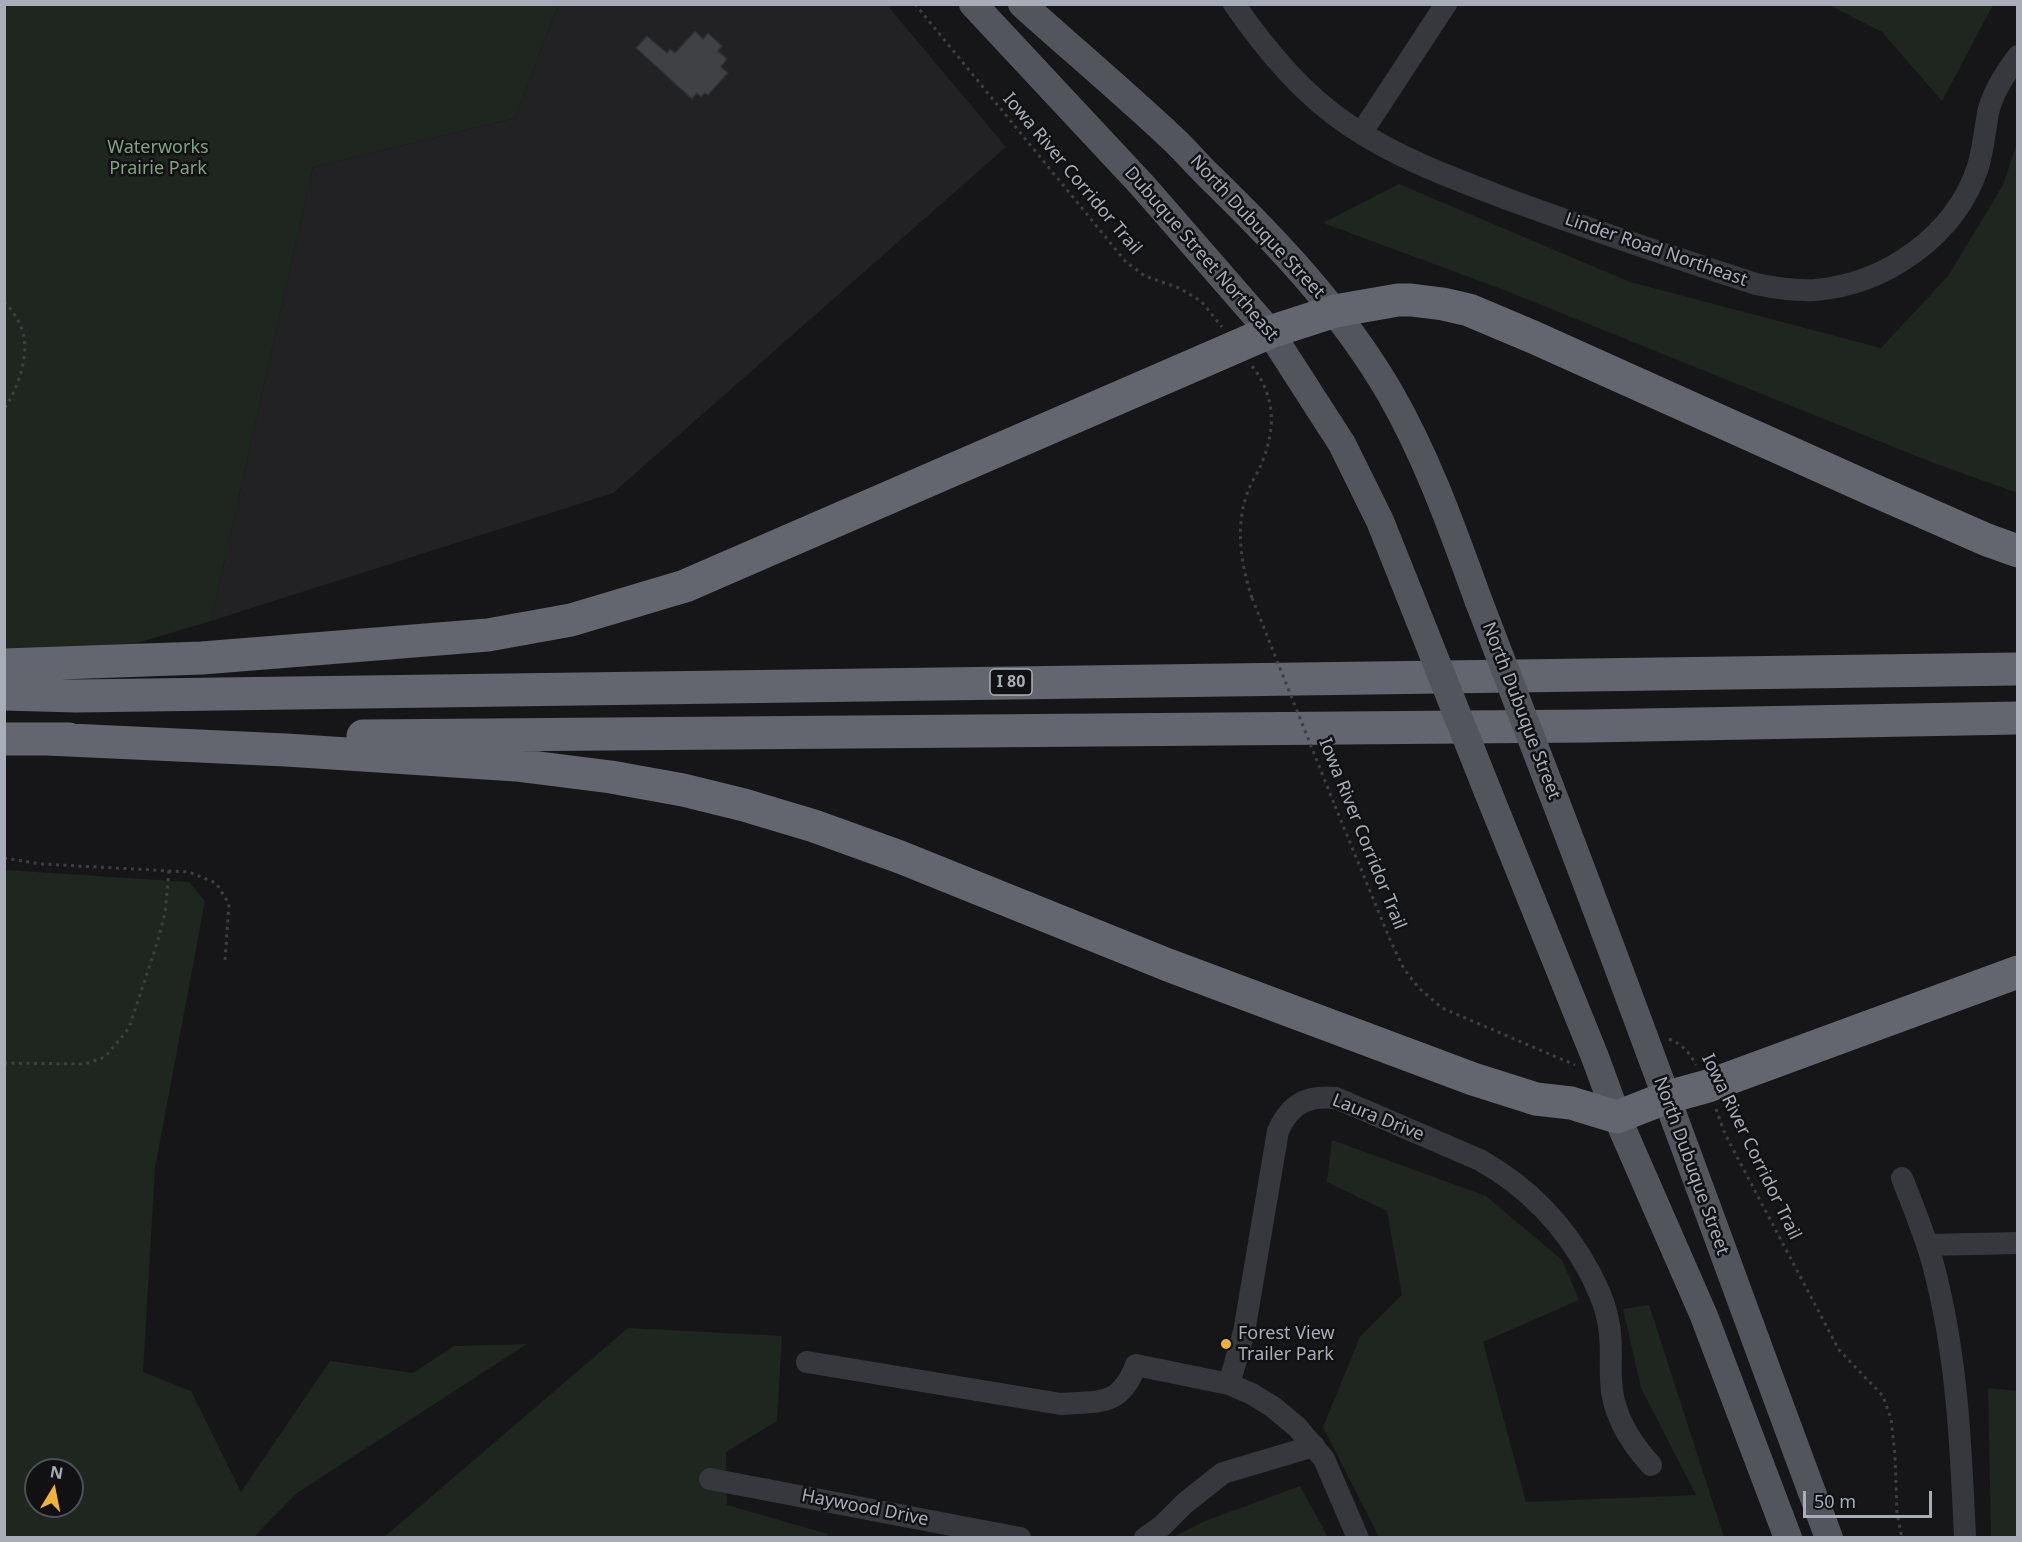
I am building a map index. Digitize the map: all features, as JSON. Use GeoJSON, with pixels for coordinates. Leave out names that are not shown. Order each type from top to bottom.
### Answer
{"type":"FeatureCollection","features":[{"type":"Feature","properties":{"kind":"highway"},"geometry":{"type":"LineString","coordinates":[[4,665],[202,658],[488,635],[571,620],[685,586],[1270,332],[1335,311],[1411,300],[1443,303],[1469,310],[1892,499],[2018,551]]}},
{"type":"Feature","properties":{"kind":"highway","name":"I 80"},"geometry":{"type":"LineString","coordinates":[[4,694],[100,695],[2018,669]]}},
{"type":"Feature","properties":{"kind":"highway"},"geometry":{"type":"LineString","coordinates":[[4,739],[1588,726],[2018,718]]}},
{"type":"Feature","properties":{"kind":"highway"},"geometry":{"type":"LineString","coordinates":[[47,739],[286,750],[516,765],[611,777],[683,790],[814,826],[900,857],[1168,965],[1473,1079],[1536,1099],[1571,1103],[1617,1118],[1668,1097],[1708,1086],[2018,972]]}},
{"type":"Feature","properties":{"kind":"main road","name":"Dubuque Street Northeast"},"geometry":{"type":"LineString","coordinates":[[974,4],[1142,185],[1270,332],[1342,444],[1380,521],[1597,1062]]}},
{"type":"Feature","properties":{"kind":"main road","name":"North Dubuque Street"},"geometry":{"type":"LineString","coordinates":[[1022,4],[1173,139],[1264,229],[1302,271],[1335,311],[1389,392],[1415,440],[1437,490],[1668,1097],[1722,1252],[1829,1538]]}},
{"type":"Feature","properties":{"kind":"main road"},"geometry":{"type":"LineString","coordinates":[[1597,1062],[1617,1118],[1704,1316],[1788,1538]]}},
{"type":"Feature","properties":{"kind":"street","name":"Linder Road Northeast"},"geometry":{"type":"LineString","coordinates":[[1234,4],[1276,60],[1321,104],[1351,127],[1407,159],[1574,223],[1755,284],[1781,289],[1814,290],[1865,279],[1894,266],[1936,234],[1966,192],[1977,168],[1986,137],[1989,111],[2000,84],[2018,56]]}},
{"type":"Feature","properties":{"kind":"street"},"geometry":{"type":"LineString","coordinates":[[1362,132],[1446,4]]}},
{"type":"Feature","properties":{"kind":"street","name":"Laura Drive"},"geometry":{"type":"LineString","coordinates":[[1229,1384],[1244,1332],[1278,1131],[1283,1119],[1306,1100],[1321,1097],[1336,1098],[1480,1160],[1528,1192],[1549,1212],[1567,1235],[1600,1293],[1612,1343],[1611,1379],[1616,1410],[1624,1429],[1651,1465]]}},
{"type":"Feature","properties":{"kind":"street"},"geometry":{"type":"LineString","coordinates":[[1902,1178],[1928,1245],[1942,1301],[1954,1367],[1961,1434],[1965,1538]]}},
{"type":"Feature","properties":{"kind":"street"},"geometry":{"type":"LineString","coordinates":[[1928,1245],[2018,1243]]}},
{"type":"Feature","properties":{"kind":"street"},"geometry":{"type":"LineString","coordinates":[[807,1362],[1060,1404],[1101,1401],[1117,1396],[1129,1383],[1136,1365],[1229,1384],[1273,1407],[1297,1427],[1314,1446],[1324,1460],[1358,1538]]}},
{"type":"Feature","properties":{"kind":"street"},"geometry":{"type":"LineString","coordinates":[[1145,1538],[1223,1473],[1314,1446]]}},
{"type":"Feature","properties":{"kind":"street","name":"Haywood Drive"},"geometry":{"type":"LineString","coordinates":[[710,1479],[957,1532],[1020,1538]]}},
{"type":"Feature","properties":{"kind":"path","name":"Iowa River Corridor Trail"},"geometry":{"type":"LineString","coordinates":[[915,4],[1126,262],[1145,276],[1179,288],[1200,300],[1261,378],[1272,414],[1271,440],[1247,493],[1241,520],[1242,557],[1246,577],[1252,598],[1335,806],[1390,942],[1404,969],[1419,988],[1442,1008],[1573,1065],[1589,1065],[1597,1062]]}},
{"type":"Feature","properties":{"kind":"path"},"geometry":{"type":"LineString","coordinates":[[4,302],[13,311],[25,339],[14,396],[4,409]]}},
{"type":"Feature","properties":{"kind":"path"},"geometry":{"type":"LineString","coordinates":[[4,858],[42,864],[189,872],[216,884],[229,904],[225,960]]}},
{"type":"Feature","properties":{"kind":"path"},"geometry":{"type":"LineString","coordinates":[[4,1064],[85,1064],[105,1057],[129,1028],[163,922],[169,871]]}},
{"type":"Feature","properties":{"kind":"path","name":"Iowa River Corridor Trail"},"geometry":{"type":"LineString","coordinates":[[1646,1043],[1666,1038],[1676,1042],[1690,1053],[1708,1086],[1725,1134],[1839,1350],[1883,1396],[1891,1419],[1897,1513],[1902,1538]]}},
{"type":"Feature","properties":{"kind":"shaded area"},"geometry":{"type":"Polygon","coordinates":[[[558,5],[887,5],[1006,147],[613,493],[211,621],[313,167],[515,118],[558,5]]]}},
{"type":"Feature","properties":{"kind":"green space","name":"Waterworks Prairie Park"},"geometry":{"type":"Polygon","coordinates":[[[5,5],[558,5],[515,118],[313,167],[211,621],[67,664],[5,664],[5,5]]]}},
{"type":"Feature","properties":{"kind":"green space"},"geometry":{"type":"Polygon","coordinates":[[[1829,5],[1993,5],[1942,101],[1882,32],[1829,5]]]}},
{"type":"Feature","properties":{"kind":"green space"},"geometry":{"type":"Polygon","coordinates":[[[2017,143],[2017,493],[1926,460],[1504,290],[1323,223],[1399,184],[1630,282],[1881,348],[1948,276],[2003,185],[2017,143]]]}},
{"type":"Feature","properties":{"kind":"green space"},"geometry":{"type":"Polygon","coordinates":[[[5,870],[189,882],[205,901],[155,1168],[143,1372],[191,1391],[241,1492],[330,1361],[413,1373],[454,1346],[527,1344],[297,1493],[254,1537],[5,1537],[5,870]]]}},
{"type":"Feature","properties":{"kind":"green space"},"geometry":{"type":"Polygon","coordinates":[[[1332,1140],[1486,1196],[1562,1260],[1579,1300],[1483,1342],[1526,1502],[1696,1495],[1641,1388],[1623,1309],[1649,1305],[1724,1537],[1379,1537],[1323,1427],[1360,1337],[1402,1295],[1387,1211],[1327,1182],[1332,1140]]]}},
{"type":"Feature","properties":{"kind":"green space"},"geometry":{"type":"Polygon","coordinates":[[[628,1328],[782,1336],[777,1421],[726,1452],[727,1505],[828,1534],[827,1537],[383,1538],[628,1328]]]}},
{"type":"Feature","properties":{"kind":"green space"},"geometry":{"type":"Polygon","coordinates":[[[1988,1388],[2017,1391],[2017,1537],[1991,1537],[1988,1388]]]}},
{"type":"Feature","properties":{"kind":"green space"},"geometry":{"type":"Polygon","coordinates":[[[1300,1486],[1328,1537],[1173,1537],[1205,1521],[1300,1486]]]}},
{"type":"Feature","properties":{"kind":"building"},"geometry":{"type":"Polygon","coordinates":[[[695,31],[703,39],[708,33],[722,46],[718,51],[727,59],[721,67],[728,73],[708,95],[705,93],[701,97],[697,93],[692,99],[636,48],[647,36],[667,53],[670,49],[675,53],[695,31]]]}},
{"type":"Feature","properties":{"kind":"place","name":"Forest View Trailer Park"},"geometry":{"type":"Point","coordinates":[1226,1344]}}]}
